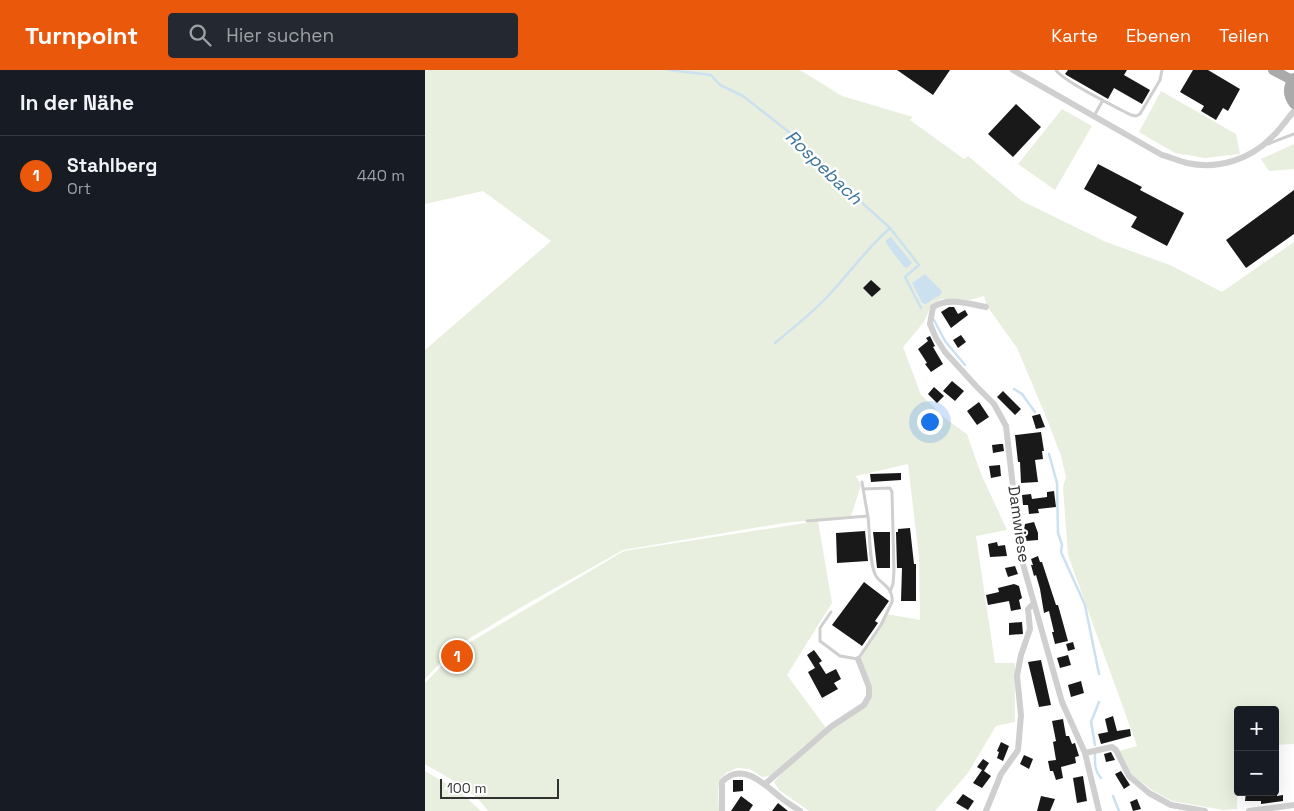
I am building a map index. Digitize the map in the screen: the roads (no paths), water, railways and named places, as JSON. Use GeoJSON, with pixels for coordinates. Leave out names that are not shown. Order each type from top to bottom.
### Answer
{"type":"FeatureCollection","features":[{"type":"Feature","properties":{"kind":"main road"},"geometry":{"type":"LineString","coordinates":[[1273,70],[1293,79],[1289,92],[1294,104]]}},
{"type":"Feature","properties":{"kind":"street"},"geometry":{"type":"LineString","coordinates":[[1013,70],[1162,155],[1188,163],[1205,165],[1223,164],[1251,154],[1273,137],[1294,111]]}},
{"type":"Feature","properties":{"kind":"street","name":"Damwiese"},"geometry":{"type":"LineString","coordinates":[[987,307],[948,301],[939,303],[933,307],[930,324],[945,352],[994,404],[1006,426],[1018,544],[1062,702],[1085,752],[1099,811]]}},
{"type":"Feature","properties":{"kind":"street"},"geometry":{"type":"LineString","coordinates":[[986,811],[1001,774],[1018,750],[1021,716],[1017,676],[1030,629],[1028,609],[1034,603]]}},
{"type":"Feature","properties":{"kind":"street"},"geometry":{"type":"LineString","coordinates":[[765,784],[832,726],[864,705],[869,696],[869,687],[858,659]]}},
{"type":"Feature","properties":{"kind":"street"},"geometry":{"type":"LineString","coordinates":[[1085,752],[1112,747],[1116,750],[1129,776],[1149,793],[1171,805],[1205,811]]}},
{"type":"Feature","properties":{"kind":"street"},"geometry":{"type":"LineString","coordinates":[[722,811],[722,782],[729,775],[737,773],[765,784],[800,811]]}},
{"type":"Feature","properties":{"kind":"street"},"geometry":{"type":"LineString","coordinates":[[1249,811],[1294,804]]}},
{"type":"Feature","properties":{"kind":"lane"},"geometry":{"type":"LineString","coordinates":[[1056,70],[1058,73],[1131,115],[1140,114],[1160,80],[1162,70]]}},
{"type":"Feature","properties":{"kind":"lane"},"geometry":{"type":"LineString","coordinates":[[1094,116],[1103,100]]}},
{"type":"Feature","properties":{"kind":"lane"},"geometry":{"type":"LineString","coordinates":[[1263,146],[1294,134]]}},
{"type":"Feature","properties":{"kind":"lane"},"geometry":{"type":"LineString","coordinates":[[831,612],[820,628],[820,641],[840,656],[858,659],[888,611],[893,598],[888,588],[877,576],[871,557],[868,516],[862,482]]}},
{"type":"Feature","properties":{"kind":"lane"},"geometry":{"type":"LineString","coordinates":[[863,490],[890,488],[894,571],[890,592]]}},
{"type":"Feature","properties":{"kind":"lane"},"geometry":{"type":"LineString","coordinates":[[807,521],[868,516]]}},
{"type":"Feature","properties":{"kind":"water"},"geometry":{"type":"Polygon","coordinates":[[[891,237],[912,263],[907,268],[904,267],[886,243],[886,240],[891,237]]]}},
{"type":"Feature","properties":{"kind":"water"},"geometry":{"type":"Polygon","coordinates":[[[925,274],[942,291],[941,294],[926,304],[922,303],[912,283],[925,274]]]}},
{"type":"Feature","properties":{"kind":"waterway","name":"Rospebach"},"geometry":{"type":"LineString","coordinates":[[669,70],[711,75],[720,85],[743,96],[794,136],[822,170],[847,189],[890,228],[919,265],[905,277],[921,308]]}},
{"type":"Feature","properties":{"kind":"waterway"},"geometry":{"type":"LineString","coordinates":[[775,343],[821,303],[873,244],[890,228]]}},
{"type":"Feature","properties":{"kind":"waterway","name":"Rospebach"},"geometry":{"type":"LineString","coordinates":[[934,320],[945,341],[965,365]]}},
{"type":"Feature","properties":{"kind":"waterway","name":"Rospebach"},"geometry":{"type":"LineString","coordinates":[[1014,389],[1022,394],[1035,412]]}},
{"type":"Feature","properties":{"kind":"waterway","name":"Rospebach"},"geometry":{"type":"LineString","coordinates":[[1049,454],[1057,483],[1058,533],[1062,545],[1061,552],[1085,605],[1099,674]]}},
{"type":"Feature","properties":{"kind":"waterway","name":"Rospebach"},"geometry":{"type":"LineString","coordinates":[[1095,745],[1091,722],[1099,702]]}},
{"type":"Feature","properties":{"kind":"waterway","name":"Rospebach"},"geometry":{"type":"LineString","coordinates":[[1095,754],[1096,770],[1101,778]]}},
{"type":"Feature","properties":{"kind":"waterway","name":"Rospebach"},"geometry":{"type":"LineString","coordinates":[[1113,796],[1119,811]]}},
{"type":"Feature","properties":{"kind":"place","name":"Stahlberg"},"geometry":{"type":"Point","coordinates":[457,656]}}]}
